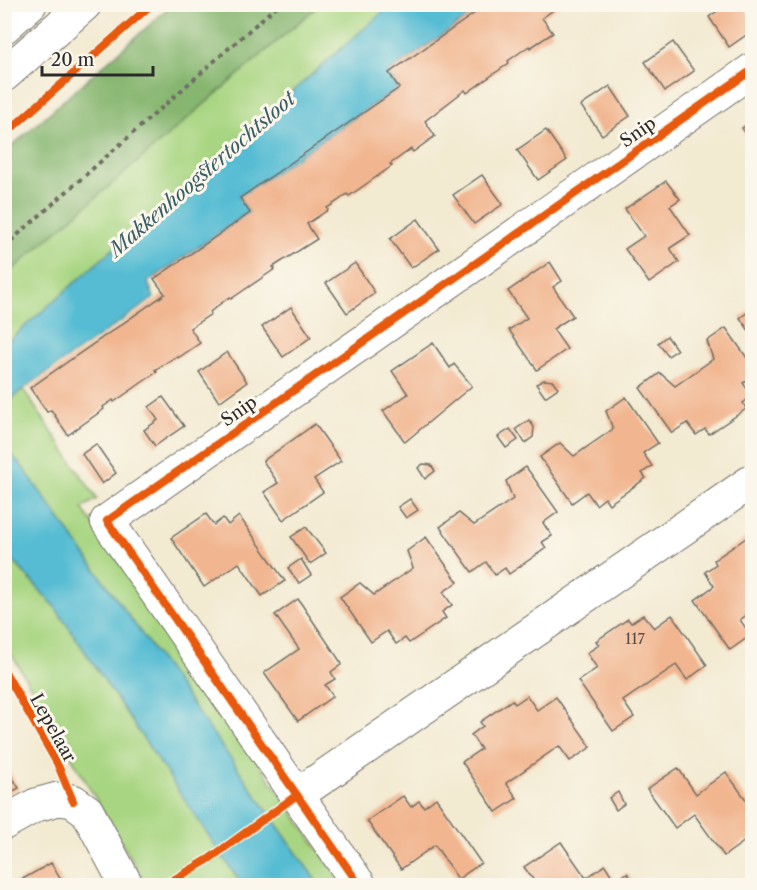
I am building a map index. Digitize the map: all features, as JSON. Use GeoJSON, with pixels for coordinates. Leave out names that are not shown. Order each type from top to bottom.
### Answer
{"type":"FeatureCollection","features":[{"type":"Feature","properties":{"kind":"street"},"geometry":{"type":"LineString","coordinates":[[4,27],[30,4]]}},
{"type":"Feature","properties":{"kind":"street"},"geometry":{"type":"LineString","coordinates":[[4,75],[85,4]]}},
{"type":"Feature","properties":{"kind":"street","name":"Snip"},"geometry":{"type":"LineString","coordinates":[[360,885],[107,521],[753,70]]}},
{"type":"Feature","properties":{"kind":"street"},"geometry":{"type":"LineString","coordinates":[[297,795],[753,481]]}},
{"type":"Feature","properties":{"kind":"street"},"geometry":{"type":"LineString","coordinates":[[4,823],[36,805],[58,799],[73,801],[87,812],[127,885]]}},
{"type":"Feature","properties":{"kind":"path"},"geometry":{"type":"LineString","coordinates":[[4,247],[279,4]]}},
{"type":"Feature","properties":{"kind":"green space"},"geometry":{"type":"Polygon","coordinates":[[[172,5],[319,5],[5,276],[5,152],[172,5]]]}},
{"type":"Feature","properties":{"kind":"green space"},"geometry":{"type":"Polygon","coordinates":[[[319,5],[392,5],[5,344],[4,276],[319,5]]]}},
{"type":"Feature","properties":{"kind":"green space"},"geometry":{"type":"Polygon","coordinates":[[[23,389],[97,499],[82,508],[343,885],[319,885],[21,465],[5,449],[4,406],[23,389]]]}},
{"type":"Feature","properties":{"kind":"green space"},"geometry":{"type":"Polygon","coordinates":[[[4,551],[55,607],[242,885],[146,885],[5,643],[4,551]]]}},
{"type":"Feature","properties":{"kind":"water","name":"Makkenhoogstertochtsloot"},"geometry":{"type":"Polygon","coordinates":[[[392,4],[486,5],[388,73],[398,88],[239,197],[249,212],[148,282],[154,298],[19,392],[5,406],[5,344],[392,4]]]}},
{"type":"Feature","properties":{"kind":"water"},"geometry":{"type":"Polygon","coordinates":[[[5,449],[21,465],[319,885],[242,885],[55,607],[5,551],[5,449]]]}},
{"type":"Feature","properties":{"kind":"building"},"geometry":{"type":"Polygon","coordinates":[[[488,4],[562,4],[542,18],[553,33],[530,48],[529,46],[467,93],[465,90],[425,121],[435,136],[413,152],[411,149],[390,164],[392,166],[349,196],[347,194],[307,224],[317,239],[273,267],[275,269],[231,299],[230,297],[220,304],[210,312],[211,314],[190,328],[200,343],[155,370],[157,372],[103,407],[104,409],[68,435],[51,410],[47,412],[30,388],[165,294],[154,279],[250,213],[240,198],[399,88],[389,73],[488,4]]]}},
{"type":"Feature","properties":{"kind":"building"},"geometry":{"type":"Polygon","coordinates":[[[727,4],[743,4],[752,19],[752,31],[729,47],[709,17],[727,4]]]}},
{"type":"Feature","properties":{"kind":"building"},"geometry":{"type":"Polygon","coordinates":[[[673,42],[694,71],[665,91],[645,62],[673,42]]]}},
{"type":"Feature","properties":{"kind":"building"},"geometry":{"type":"Polygon","coordinates":[[[610,86],[630,116],[602,135],[581,106],[610,86]]]}},
{"type":"Feature","properties":{"kind":"building"},"geometry":{"type":"Polygon","coordinates":[[[752,121],[752,143],[742,128],[752,121]]]}},
{"type":"Feature","properties":{"kind":"building"},"geometry":{"type":"Polygon","coordinates":[[[546,130],[567,160],[538,180],[517,150],[546,130]]]}},
{"type":"Feature","properties":{"kind":"building"},"geometry":{"type":"Polygon","coordinates":[[[482,175],[503,204],[474,224],[453,195],[482,175]]]}},
{"type":"Feature","properties":{"kind":"building"},"geometry":{"type":"Polygon","coordinates":[[[666,181],[680,199],[670,206],[690,235],[670,248],[679,262],[649,283],[625,249],[644,236],[625,209],[666,181]]]}},
{"type":"Feature","properties":{"kind":"building"},"geometry":{"type":"Polygon","coordinates":[[[418,219],[439,249],[411,268],[390,239],[418,219]]]}},
{"type":"Feature","properties":{"kind":"building"},"geometry":{"type":"Polygon","coordinates":[[[550,262],[562,281],[553,287],[573,316],[553,329],[567,349],[537,370],[509,330],[527,318],[508,291],[550,262]]]}},
{"type":"Feature","properties":{"kind":"building"},"geometry":{"type":"Polygon","coordinates":[[[355,263],[375,293],[347,313],[326,283],[355,263]]]}},
{"type":"Feature","properties":{"kind":"building"},"geometry":{"type":"Polygon","coordinates":[[[291,307],[311,337],[283,357],[262,327],[291,307]]]}},
{"type":"Feature","properties":{"kind":"building"},"geometry":{"type":"Polygon","coordinates":[[[752,309],[752,335],[740,318],[752,309]]]}},
{"type":"Feature","properties":{"kind":"building"},"geometry":{"type":"Polygon","coordinates":[[[726,328],[752,365],[752,377],[743,383],[752,396],[743,403],[746,409],[709,434],[705,429],[696,435],[687,423],[672,433],[640,388],[660,373],[675,386],[713,359],[707,341],[726,328]]]}},
{"type":"Feature","properties":{"kind":"building"},"geometry":{"type":"Polygon","coordinates":[[[667,336],[677,350],[668,356],[658,343],[667,336]]]}},
{"type":"Feature","properties":{"kind":"building"},"geometry":{"type":"Polygon","coordinates":[[[433,343],[450,368],[454,364],[472,386],[405,442],[383,411],[408,394],[392,371],[433,343]]]}},
{"type":"Feature","properties":{"kind":"building"},"geometry":{"type":"Polygon","coordinates":[[[227,352],[247,382],[219,402],[199,372],[227,352]]]}},
{"type":"Feature","properties":{"kind":"building"},"geometry":{"type":"Polygon","coordinates":[[[544,380],[553,381],[558,388],[545,397],[536,384],[544,380]]]}},
{"type":"Feature","properties":{"kind":"building"},"geometry":{"type":"Polygon","coordinates":[[[163,397],[184,426],[155,446],[144,430],[158,420],[149,407],[163,397]]]}},
{"type":"Feature","properties":{"kind":"building"},"geometry":{"type":"Polygon","coordinates":[[[626,397],[658,443],[643,453],[652,466],[642,473],[646,478],[609,504],[605,498],[596,505],[587,492],[572,503],[540,457],[560,443],[574,456],[613,429],[606,411],[626,397]]]}},
{"type":"Feature","properties":{"kind":"building"},"geometry":{"type":"Polygon","coordinates":[[[529,420],[534,427],[533,437],[525,443],[516,429],[529,420]]]}},
{"type":"Feature","properties":{"kind":"building"},"geometry":{"type":"Polygon","coordinates":[[[315,424],[341,461],[314,479],[323,492],[283,520],[264,492],[278,483],[263,461],[315,424]]]}},
{"type":"Feature","properties":{"kind":"building"},"geometry":{"type":"Polygon","coordinates":[[[510,429],[518,440],[506,448],[498,437],[510,429]]]}},
{"type":"Feature","properties":{"kind":"building"},"geometry":{"type":"Polygon","coordinates":[[[96,444],[116,473],[102,484],[82,454],[96,444]]]}},
{"type":"Feature","properties":{"kind":"building"},"geometry":{"type":"Polygon","coordinates":[[[423,464],[431,465],[435,471],[425,479],[418,468],[423,464]]]}},
{"type":"Feature","properties":{"kind":"building"},"geometry":{"type":"Polygon","coordinates":[[[526,467],[558,512],[543,523],[552,536],[542,542],[546,548],[509,574],[505,568],[495,575],[486,562],[472,572],[440,527],[459,513],[474,525],[513,499],[506,481],[526,467]]]}},
{"type":"Feature","properties":{"kind":"building"},"geometry":{"type":"Polygon","coordinates":[[[410,499],[418,510],[406,518],[398,507],[410,499]]]}},
{"type":"Feature","properties":{"kind":"building"},"geometry":{"type":"Polygon","coordinates":[[[206,514],[214,525],[223,518],[228,525],[239,516],[285,581],[262,596],[239,563],[204,587],[171,538],[206,514]]]}},
{"type":"Feature","properties":{"kind":"building"},"geometry":{"type":"Polygon","coordinates":[[[306,527],[326,553],[310,564],[291,537],[306,527]]]}},
{"type":"Feature","properties":{"kind":"building"},"geometry":{"type":"Polygon","coordinates":[[[426,537],[458,582],[443,592],[452,605],[442,612],[446,618],[409,643],[405,638],[396,644],[387,631],[371,642],[340,597],[360,583],[374,595],[413,568],[407,551],[426,537]]]}},
{"type":"Feature","properties":{"kind":"building"},"geometry":{"type":"Polygon","coordinates":[[[746,538],[748,541],[752,539],[752,611],[740,620],[751,635],[730,650],[695,600],[714,586],[705,572],[716,564],[714,560],[746,538]]]}},
{"type":"Feature","properties":{"kind":"building"},"geometry":{"type":"Polygon","coordinates":[[[301,559],[311,575],[299,583],[288,568],[301,559]]]}},
{"type":"Feature","properties":{"kind":"building"},"geometry":{"type":"Polygon","coordinates":[[[298,599],[342,664],[331,672],[335,679],[325,685],[333,696],[298,721],[264,673],[299,649],[275,615],[298,599]]]}},
{"type":"Feature","properties":{"kind":"building"},"geometry":{"type":"Polygon","coordinates":[[[643,615],[654,628],[672,615],[707,665],[687,680],[676,665],[623,701],[634,717],[613,731],[578,681],[597,668],[587,653],[599,645],[596,641],[628,619],[631,623],[643,615]]]}},
{"type":"Feature","properties":{"kind":"building"},"geometry":{"type":"Polygon","coordinates":[[[527,696],[537,710],[556,697],[591,747],[570,761],[559,746],[506,783],[517,798],[496,812],[462,762],[481,749],[471,735],[483,726],[480,722],[512,700],[515,704],[527,696]]]}},
{"type":"Feature","properties":{"kind":"building"},"geometry":{"type":"Polygon","coordinates":[[[4,764],[19,788],[4,796],[4,764]]]}},
{"type":"Feature","properties":{"kind":"building"},"geometry":{"type":"Polygon","coordinates":[[[678,768],[696,794],[726,772],[752,808],[752,842],[745,841],[724,856],[694,814],[675,828],[647,789],[678,768]]]}},
{"type":"Feature","properties":{"kind":"building"},"geometry":{"type":"Polygon","coordinates":[[[618,792],[624,804],[616,810],[609,798],[618,792]]]}},
{"type":"Feature","properties":{"kind":"building"},"geometry":{"type":"Polygon","coordinates":[[[403,796],[411,807],[419,801],[424,807],[436,798],[481,863],[458,879],[435,845],[401,869],[367,821],[403,796]]]}},
{"type":"Feature","properties":{"kind":"building"},"geometry":{"type":"Polygon","coordinates":[[[561,842],[586,878],[605,865],[615,881],[627,873],[636,885],[537,885],[524,867],[561,842]]]}},
{"type":"Feature","properties":{"kind":"building"},"geometry":{"type":"Polygon","coordinates":[[[51,863],[64,885],[12,885],[51,863]]]}},
{"type":"Feature","properties":{"kind":"cycle path"},"geometry":{"type":"LineString","coordinates":[[4,135],[152,4]]}},
{"type":"Feature","properties":{"kind":"cycle path"},"geometry":{"type":"LineString","coordinates":[[360,886],[107,521],[752,70]]}},
{"type":"Feature","properties":{"kind":"cycle path","name":"Lepelaar"},"geometry":{"type":"LineString","coordinates":[[4,670],[57,763],[73,801]]}},
{"type":"Feature","properties":{"kind":"cycle path"},"geometry":{"type":"LineString","coordinates":[[163,886],[209,859],[297,795]]}}]}
